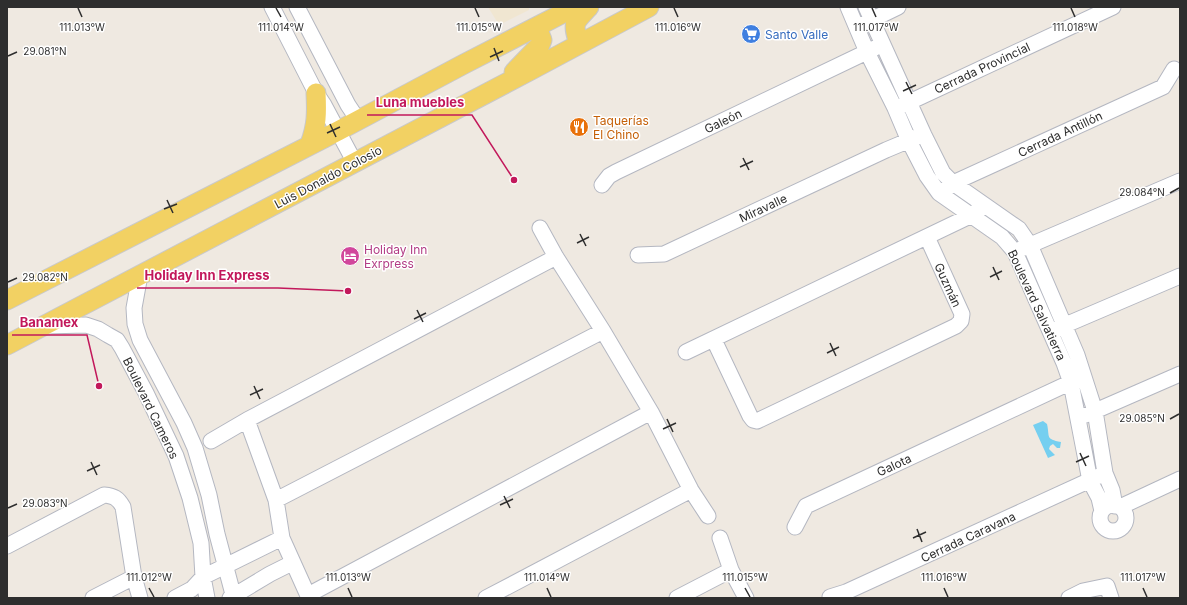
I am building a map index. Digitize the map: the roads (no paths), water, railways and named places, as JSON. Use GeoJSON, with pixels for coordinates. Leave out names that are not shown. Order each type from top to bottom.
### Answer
{"type":"FeatureCollection","features":[{"type":"Feature","properties":{"kind":"main road"},"geometry":{"type":"LineString","coordinates":[[7,300],[338,131],[575,7]]}},
{"type":"Feature","properties":{"kind":"main road"},"geometry":{"type":"LineString","coordinates":[[579,44],[574,29],[575,22],[589,7]]}},
{"type":"Feature","properties":{"kind":"main road","name":"Luis Donaldo Colosio"},"geometry":{"type":"LineString","coordinates":[[7,345],[649,7]]}},
{"type":"Feature","properties":{"kind":"main road"},"geometry":{"type":"LineString","coordinates":[[511,81],[515,72],[540,45],[542,40],[537,27]]}},
{"type":"Feature","properties":{"kind":"main road"},"geometry":{"type":"LineString","coordinates":[[310,144],[318,118],[316,93]]}},
{"type":"Feature","properties":{"kind":"street"},"geometry":{"type":"LineString","coordinates":[[272,7],[316,93],[355,163]]}},
{"type":"Feature","properties":{"kind":"street"},"geometry":{"type":"LineString","coordinates":[[297,7],[348,105],[358,120]]}},
{"type":"Feature","properties":{"kind":"street","name":"Boulevard Salvatierra"},"geometry":{"type":"LineString","coordinates":[[848,7],[867,52],[927,176],[939,193],[1002,237],[1015,252],[1064,363],[1078,418],[1090,481],[1099,498],[1112,508]]}},
{"type":"Feature","properties":{"kind":"street"},"geometry":{"type":"LineString","coordinates":[[857,27],[869,13],[898,7]]}},
{"type":"Feature","properties":{"kind":"street","name":"Cerrada Provincial"},"geometry":{"type":"LineString","coordinates":[[895,108],[1112,7]]}},
{"type":"Feature","properties":{"kind":"street","name":"Boulevard Salvatierra"},"geometry":{"type":"LineString","coordinates":[[869,13],[924,134],[944,173],[953,183],[1019,229],[1030,245],[1065,326],[1084,376],[1095,411],[1105,473],[1112,490],[1112,508]]}},
{"type":"Feature","properties":{"kind":"street","name":"Galeón"},"geometry":{"type":"LineString","coordinates":[[602,185],[609,176],[616,172],[882,44]]}},
{"type":"Feature","properties":{"kind":"street","name":"Cerrada Antillón"},"geometry":{"type":"LineString","coordinates":[[939,193],[953,183],[1163,86],[1174,69]]}},
{"type":"Feature","properties":{"kind":"street","name":"Miravalle"},"geometry":{"type":"LineString","coordinates":[[638,255],[664,254],[886,150],[924,134]]}},
{"type":"Feature","properties":{"kind":"street"},"geometry":{"type":"LineString","coordinates":[[1015,252],[1180,181]]}},
{"type":"Feature","properties":{"kind":"street"},"geometry":{"type":"LineString","coordinates":[[686,352],[714,340],[972,215],[986,205]]}},
{"type":"Feature","properties":{"kind":"street"},"geometry":{"type":"LineString","coordinates":[[540,228],[556,257],[603,331],[651,412],[691,490],[708,516]]}},
{"type":"Feature","properties":{"kind":"street","name":"Guzmán"},"geometry":{"type":"LineString","coordinates":[[714,340],[750,416],[753,420],[757,421],[956,326],[961,321],[962,314],[927,237]]}},
{"type":"Feature","properties":{"kind":"street"},"geometry":{"type":"LineString","coordinates":[[211,441],[247,420],[556,257]]}},
{"type":"Feature","properties":{"kind":"street","name":"Boulevard Cameros"},"geometry":{"type":"LineString","coordinates":[[140,275],[134,308],[135,324],[140,340],[184,423],[194,448],[209,495],[233,598]]}},
{"type":"Feature","properties":{"kind":"street"},"geometry":{"type":"LineString","coordinates":[[1050,331],[1065,326],[1180,276]]}},
{"type":"Feature","properties":{"kind":"street","name":"Boulevard Cameros"},"geometry":{"type":"LineString","coordinates":[[44,326],[86,325],[98,329],[116,340],[146,393],[176,456],[190,498],[201,543],[203,576],[207,598]]}},
{"type":"Feature","properties":{"kind":"street"},"geometry":{"type":"LineString","coordinates":[[276,500],[603,331]]}},
{"type":"Feature","properties":{"kind":"street"},"geometry":{"type":"LineString","coordinates":[[1078,418],[1180,374]]}},
{"type":"Feature","properties":{"kind":"street","name":"Galota"},"geometry":{"type":"LineString","coordinates":[[795,527],[806,506],[1084,376]]}},
{"type":"Feature","properties":{"kind":"street"},"geometry":{"type":"LineString","coordinates":[[247,420],[276,500],[282,538],[308,597],[651,412]]}},
{"type":"Feature","properties":{"kind":"street"},"geometry":{"type":"LineString","coordinates":[[176,456],[194,448]]}},
{"type":"Feature","properties":{"kind":"street","name":"Cerrada Caravana"},"geometry":{"type":"LineString","coordinates":[[830,597],[846,592],[1105,473]]}},
{"type":"Feature","properties":{"kind":"street"},"geometry":{"type":"LineString","coordinates":[[1112,508],[1180,479]]}},
{"type":"Feature","properties":{"kind":"street"},"geometry":{"type":"LineString","coordinates":[[486,598],[691,490]]}},
{"type":"Feature","properties":{"kind":"street"},"geometry":{"type":"LineString","coordinates":[[7,546],[104,495],[112,496],[119,500],[123,507],[134,577],[140,598]]}},
{"type":"Feature","properties":{"kind":"street"},"geometry":{"type":"LineString","coordinates":[[175,598],[192,589],[203,576],[282,538]]}},
{"type":"Feature","properties":{"kind":"street"},"geometry":{"type":"LineString","coordinates":[[720,538],[731,570],[746,598]]}},
{"type":"Feature","properties":{"kind":"street"},"geometry":{"type":"LineString","coordinates":[[233,598],[270,574],[292,563]]}},
{"type":"Feature","properties":{"kind":"street"},"geometry":{"type":"LineString","coordinates":[[677,598],[731,570]]}},
{"type":"Feature","properties":{"kind":"street"},"geometry":{"type":"LineString","coordinates":[[94,598],[134,577]]}},
{"type":"Feature","properties":{"kind":"street"},"geometry":{"type":"LineString","coordinates":[[1070,598],[1083,591],[1109,592]]}},
{"type":"Feature","properties":{"kind":"water"},"geometry":{"type":"Polygon","coordinates":[[[1043,421],[1047,424],[1049,437],[1052,440],[1061,442],[1060,448],[1057,448],[1053,444],[1050,446],[1049,449],[1055,455],[1048,458],[1033,425],[1043,421]]]}},
{"type":"Feature","properties":{"kind":"place","name":"Santo Valle"},"geometry":{"type":"Point","coordinates":[751,34]}},
{"type":"Feature","properties":{"kind":"place","name":"Taquerías El Chino"},"geometry":{"type":"Point","coordinates":[579,127]}},
{"type":"Feature","properties":{"kind":"place","name":"Luna muebles"},"geometry":{"type":"Point","coordinates":[514,180]}},
{"type":"Feature","properties":{"kind":"place","name":"Holiday Inn Exrpress"},"geometry":{"type":"Point","coordinates":[350,256]}},
{"type":"Feature","properties":{"kind":"place","name":"Holiday Inn Express"},"geometry":{"type":"Point","coordinates":[348,291]}},
{"type":"Feature","properties":{"kind":"place","name":"Banamex"},"geometry":{"type":"Point","coordinates":[99,386]}}]}
